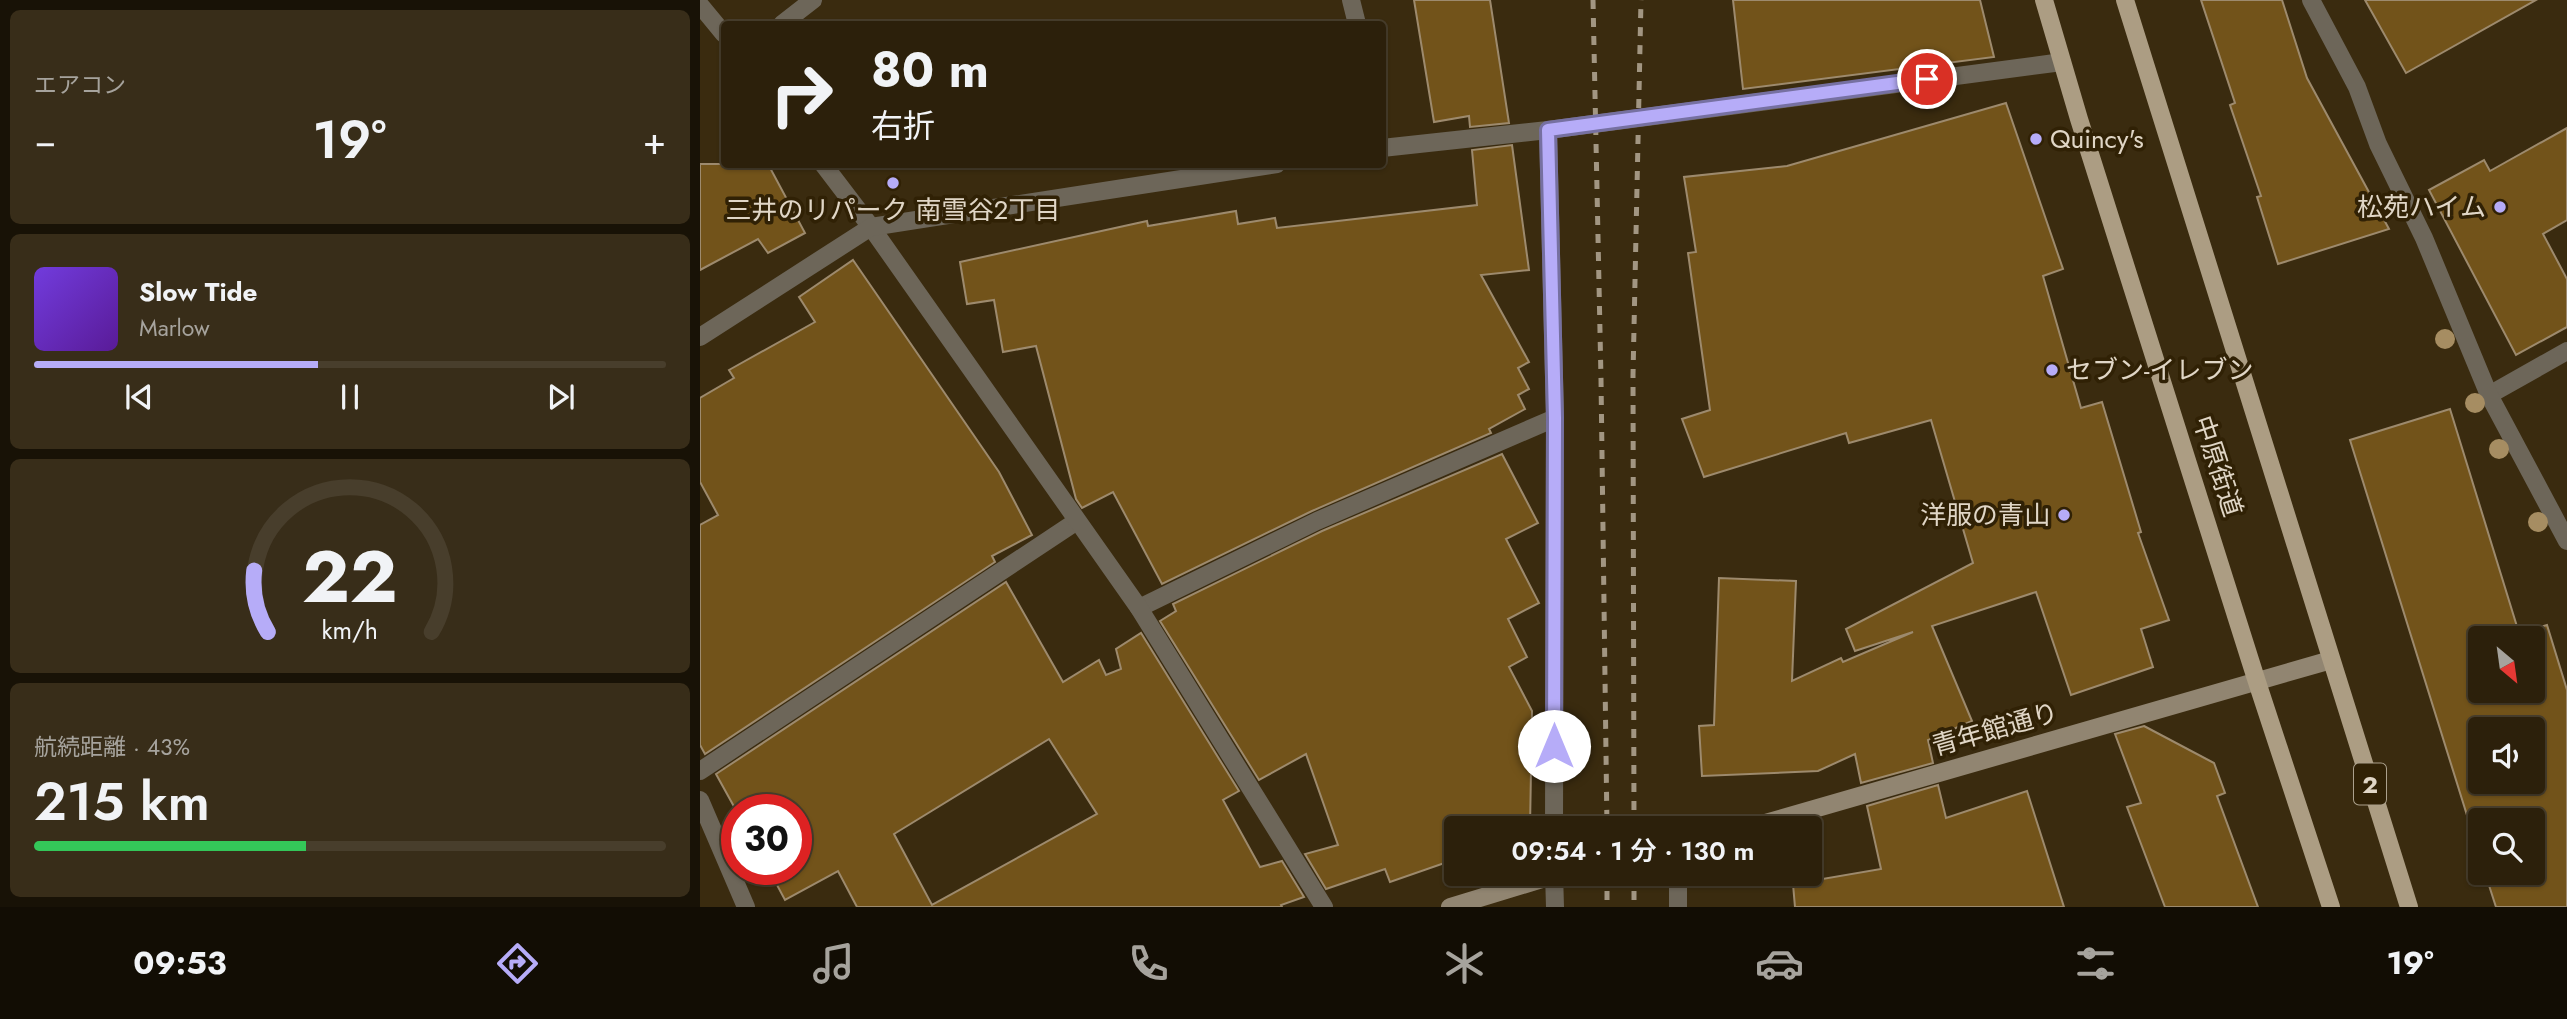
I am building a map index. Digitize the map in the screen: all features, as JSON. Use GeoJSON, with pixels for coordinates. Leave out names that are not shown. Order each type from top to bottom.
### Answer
{"type":"FeatureCollection","features":[{"type":"Feature","properties":{"kind":"main road","name":"中原街道"},"geometry":{"type":"LineString","coordinates":[[2044,0],[2257,682],[2331,907]]}},
{"type":"Feature","properties":{"kind":"main road","name":"中原街道"},"geometry":{"type":"LineString","coordinates":[[2125,0],[2409,907]]}},
{"type":"Feature","properties":{"kind":"street"},"geometry":{"type":"LineString","coordinates":[[786,21],[813,0]]}},
{"type":"Feature","properties":{"kind":"street"},"geometry":{"type":"LineString","coordinates":[[1351,0],[1356,21]]}},
{"type":"Feature","properties":{"kind":"street"},"geometry":{"type":"LineString","coordinates":[[2311,0],[2357,87],[2378,144],[2424,238],[2489,396],[2567,541]]}},
{"type":"Feature","properties":{"kind":"street"},"geometry":{"type":"LineString","coordinates":[[700,5],[721,30]]}},
{"type":"Feature","properties":{"kind":"street"},"geometry":{"type":"LineString","coordinates":[[1386,145],[1548,130],[2062,62]]}},
{"type":"Feature","properties":{"kind":"street"},"geometry":{"type":"LineString","coordinates":[[1548,130],[1555,418],[1554,816]]}},
{"type":"Feature","properties":{"kind":"street"},"geometry":{"type":"LineString","coordinates":[[826,168],[1139,608],[1324,907]]}},
{"type":"Feature","properties":{"kind":"street"},"geometry":{"type":"LineString","coordinates":[[700,337],[870,228],[1252,168]]}},
{"type":"Feature","properties":{"kind":"street"},"geometry":{"type":"LineString","coordinates":[[2489,396],[2567,352]]}},
{"type":"Feature","properties":{"kind":"street"},"geometry":{"type":"LineString","coordinates":[[1139,608],[1317,521],[1555,418]]}},
{"type":"Feature","properties":{"kind":"street"},"geometry":{"type":"LineString","coordinates":[[700,771],[1077,521]]}},
{"type":"Feature","properties":{"kind":"street","name":"青年館通り"},"geometry":{"type":"LineString","coordinates":[[1790,816],[2331,660]]}},
{"type":"Feature","properties":{"kind":"street"},"geometry":{"type":"LineString","coordinates":[[700,800],[746,907]]}},
{"type":"Feature","properties":{"kind":"street"},"geometry":{"type":"LineString","coordinates":[[1450,907],[1517,886]]}},
{"type":"Feature","properties":{"kind":"street"},"geometry":{"type":"LineString","coordinates":[[1555,907],[1556,886]]}},
{"type":"Feature","properties":{"kind":"street"},"geometry":{"type":"LineString","coordinates":[[1678,886],[1678,907]]}},
{"type":"Feature","properties":{"kind":"building"},"geometry":{"type":"Polygon","coordinates":[[[1414,0],[1490,0],[1509,123],[1470,127],[1469,116],[1434,122],[1414,0]]]}},
{"type":"Feature","properties":{"kind":"building"},"geometry":{"type":"Polygon","coordinates":[[[1733,0],[1980,0],[1994,57],[1743,89],[1733,0]]]}},
{"type":"Feature","properties":{"kind":"building"},"geometry":{"type":"Polygon","coordinates":[[[2201,0],[2282,0],[2307,78],[2389,229],[2278,264],[2257,197],[2261,196],[2230,105],[2235,103],[2201,0]]]}},
{"type":"Feature","properties":{"kind":"building"},"geometry":{"type":"Polygon","coordinates":[[[2365,0],[2536,0],[2406,73],[2365,0]]]}},
{"type":"Feature","properties":{"kind":"building"},"geometry":{"type":"Polygon","coordinates":[[[2006,103],[2063,269],[2043,276],[2081,408],[2102,402],[2141,532],[2138,533],[2169,620],[2141,629],[2153,667],[2071,695],[2036,592],[1932,626],[1972,721],[1928,740],[1933,763],[1861,783],[1855,754],[1818,771],[1702,776],[1699,726],[1714,725],[1719,578],[1796,581],[1792,681],[1841,658],[1843,662],[1913,632],[1855,651],[1846,629],[1973,563],[1931,420],[1849,443],[1846,433],[1704,477],[1682,419],[1710,410],[1688,253],[1696,252],[1684,177],[1787,166],[2006,103]]]}},
{"type":"Feature","properties":{"kind":"building","name":"松苑ハイム"},"geometry":{"type":"Polygon","coordinates":[[[2567,128],[2567,220],[2543,234],[2567,279],[2567,327],[2516,355],[2429,190],[2484,160],[2490,171],[2567,128]]]}},
{"type":"Feature","properties":{"kind":"building"},"geometry":{"type":"Polygon","coordinates":[[[1512,145],[1529,270],[1481,275],[1529,362],[1518,368],[1529,389],[1518,395],[1525,409],[1489,429],[1491,433],[1312,511],[1162,584],[1113,492],[1082,508],[1076,499],[1036,346],[1003,352],[994,300],[967,304],[960,262],[1147,221],[1148,226],[1236,211],[1238,224],[1275,218],[1277,228],[1477,205],[1472,150],[1512,145]]]}},
{"type":"Feature","properties":{"kind":"building"},"geometry":{"type":"Polygon","coordinates":[[[700,164],[721,164],[721,168],[770,168],[805,233],[768,253],[758,239],[700,270],[700,164]]]}},
{"type":"Feature","properties":{"kind":"building"},"geometry":{"type":"Polygon","coordinates":[[[853,260],[999,472],[1032,535],[992,556],[995,562],[705,754],[700,745],[700,525],[718,515],[700,482],[700,398],[734,378],[729,370],[815,322],[799,297],[853,260]]]}},
{"type":"Feature","properties":{"kind":"building"},"geometry":{"type":"Polygon","coordinates":[[[2450,409],[2517,626],[2468,626],[2468,704],[2545,703],[2544,626],[2547,625],[2567,690],[2567,907],[2496,907],[2489,885],[2545,885],[2545,808],[2468,808],[2468,819],[2350,440],[2450,409]]]}},
{"type":"Feature","properties":{"kind":"building"},"geometry":{"type":"Polygon","coordinates":[[[1502,454],[1538,523],[1506,539],[1539,603],[1508,619],[1527,657],[1509,667],[1532,711],[1530,816],[1444,816],[1444,863],[1390,882],[1385,869],[1326,889],[1305,854],[1338,845],[1306,754],[1259,780],[1160,621],[1176,611],[1173,604],[1322,531],[1502,454]]]}},
{"type":"Feature","properties":{"kind":"building"},"geometry":{"type":"Polygon","coordinates":[[[1006,582],[1063,682],[1099,660],[1106,675],[1121,669],[1116,649],[1141,633],[1239,791],[1223,800],[1260,867],[1282,861],[1304,897],[1281,905],[1282,907],[857,907],[838,871],[785,900],[777,885],[812,885],[812,794],[727,794],[716,774],[1006,582]],[[1049,739],[894,834],[932,905],[1097,814],[1049,739]]]}},
{"type":"Feature","properties":{"kind":"building"},"geometry":{"type":"Polygon","coordinates":[[[2144,726],[2214,763],[2225,793],[2217,796],[2258,907],[2165,907],[2127,807],[2141,803],[2115,734],[2144,726]]]}},
{"type":"Feature","properties":{"kind":"building"},"geometry":{"type":"Polygon","coordinates":[[[1938,785],[1946,818],[2027,791],[2064,907],[1795,907],[1793,886],[1822,886],[1822,879],[1881,869],[1867,806],[1938,785]]]}},
{"type":"Feature","properties":{"kind":"railway"},"geometry":{"type":"LineString","coordinates":[[1593,0],[1607,816]]}},
{"type":"Feature","properties":{"kind":"railway"},"geometry":{"type":"LineString","coordinates":[[1634,816],[1633,375],[1641,0]]}},
{"type":"Feature","properties":{"kind":"railway"},"geometry":{"type":"LineString","coordinates":[[1607,886],[1607,907]]}},
{"type":"Feature","properties":{"kind":"railway"},"geometry":{"type":"LineString","coordinates":[[1634,886],[1634,907]]}},
{"type":"Feature","properties":{"kind":"place","name":"Quincy's"},"geometry":{"type":"Point","coordinates":[2036,139]}},
{"type":"Feature","properties":{"kind":"place","name":"三井のリパーク 南雪谷2丁目"},"geometry":{"type":"Point","coordinates":[893,183]}},
{"type":"Feature","properties":{"kind":"place","name":"松苑ハイム"},"geometry":{"type":"Point","coordinates":[2500,207]}},
{"type":"Feature","properties":{"kind":"place","name":"セブン-イレブン"},"geometry":{"type":"Point","coordinates":[2052,370]}},
{"type":"Feature","properties":{"kind":"place","name":"洋服の青山"},"geometry":{"type":"Point","coordinates":[2064,515]}},
{"type":"Feature","properties":{"kind":"route"},"geometry":{"type":"LineString","coordinates":[[1554,746],[1555,418],[1548,130],[1927,79]]}}]}
